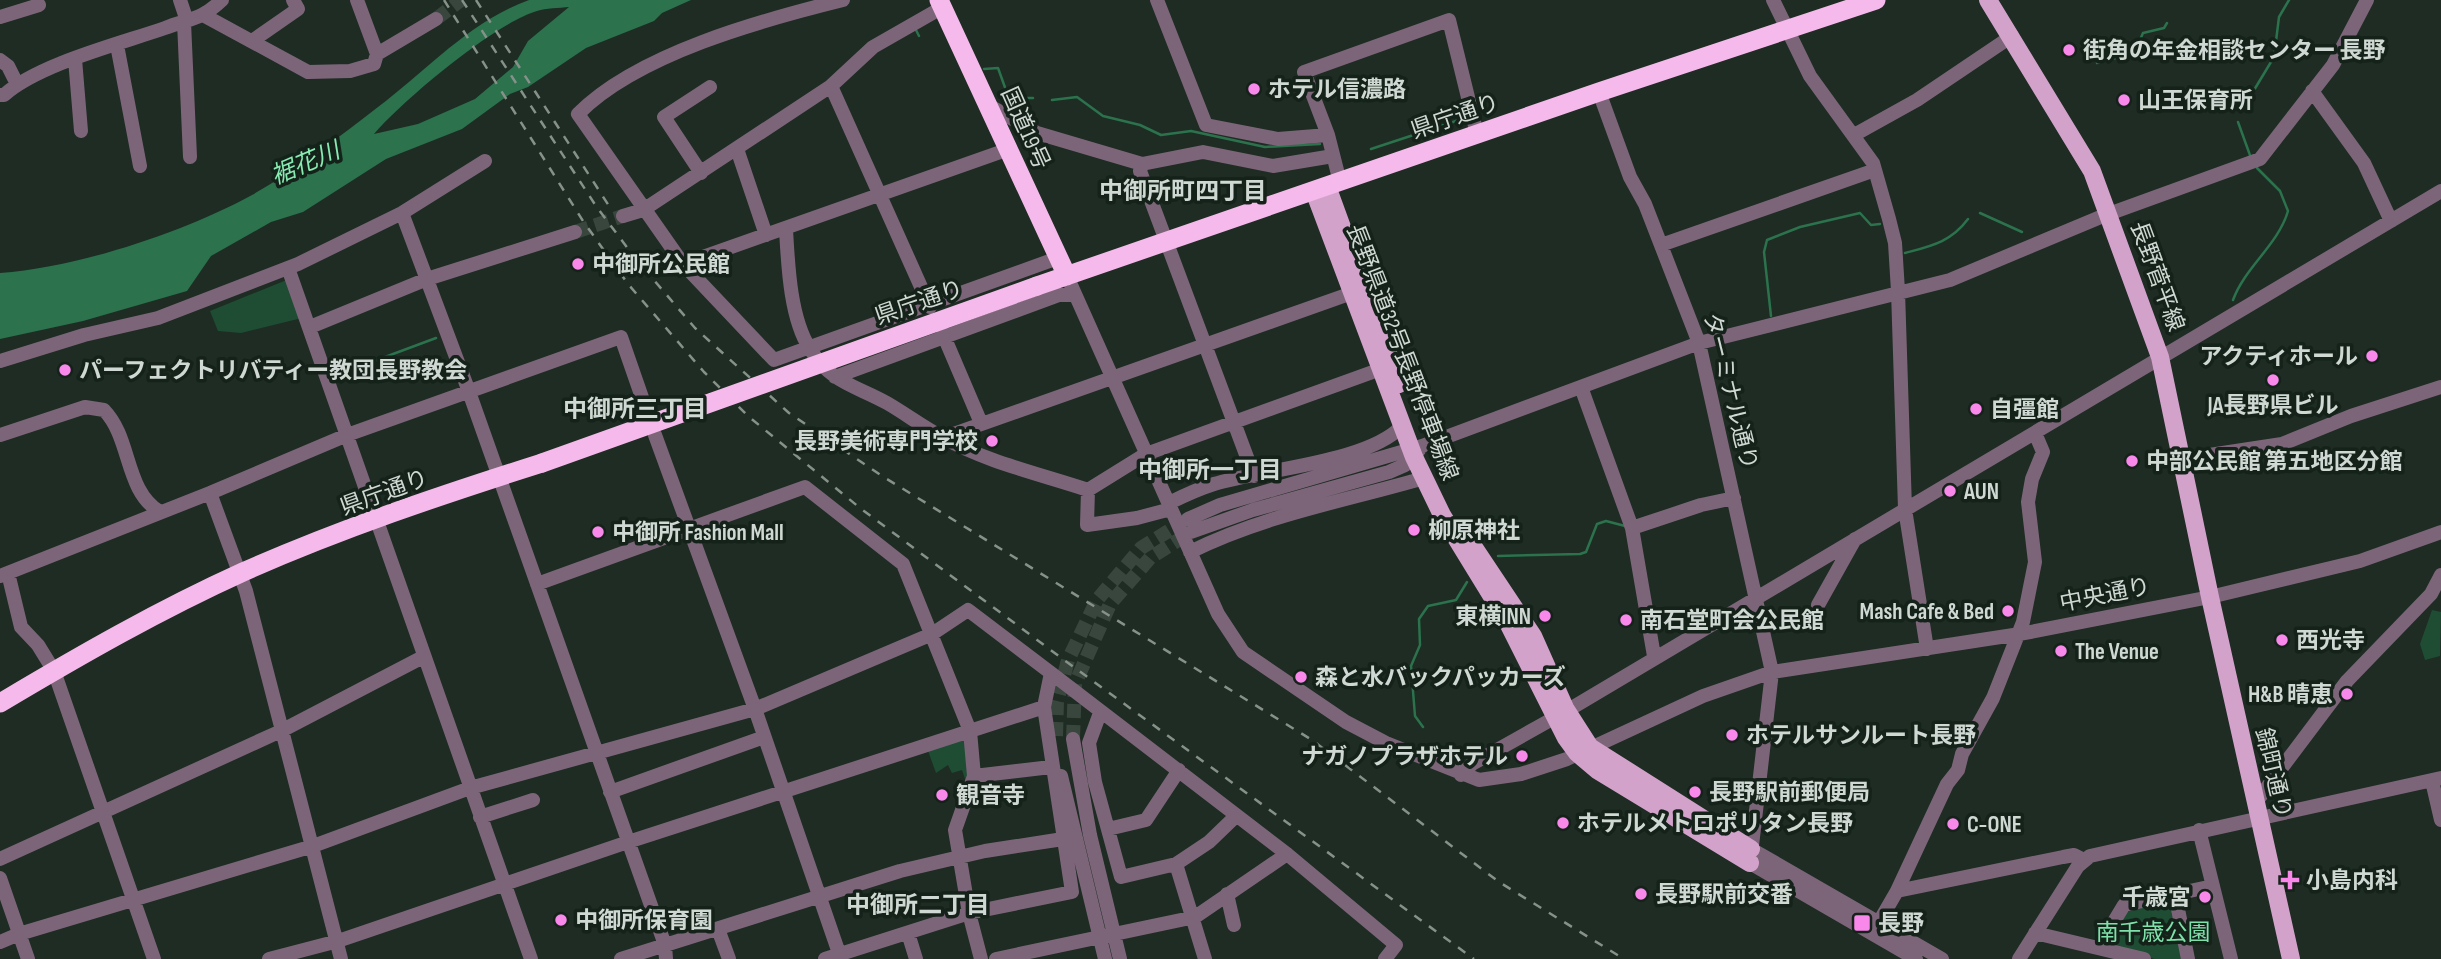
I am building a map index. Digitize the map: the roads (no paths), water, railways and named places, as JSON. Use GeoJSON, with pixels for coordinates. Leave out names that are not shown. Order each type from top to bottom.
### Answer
{"type":"FeatureCollection","features":[{"type":"Feature","properties":{"kind":"highway","name":"県庁通り"},"geometry":{"type":"LineString","coordinates":[[0,703],[162,611],[240,573],[376,521],[1165,241],[1876,0]]}},
{"type":"Feature","properties":{"kind":"highway","name":"国道19号"},"geometry":{"type":"LineString","coordinates":[[941,3],[1067,276]]}},
{"type":"Feature","properties":{"kind":"main road","name":"長野菅平線"},"geometry":{"type":"LineString","coordinates":[[1988,0],[2085,158],[2109,214],[2160,356],[2210,597]]}},
{"type":"Feature","properties":{"kind":"main road","name":"長野県道32号長野停車場線"},"geometry":{"type":"LineString","coordinates":[[1327,186],[1353,293],[1402,426],[1467,536],[1533,636],[1559,713]]}},
{"type":"Feature","properties":{"kind":"main road","name":"長野県道32号長野停車場線"},"geometry":{"type":"LineString","coordinates":[[1327,186],[1424,478],[1559,713],[1583,750],[1631,792],[1753,864]]}},
{"type":"Feature","properties":{"kind":"main road","name":"錦町通り"},"geometry":{"type":"LineString","coordinates":[[2210,597],[2291,959]]}},
{"type":"Feature","properties":{"kind":"street"},"geometry":{"type":"LineString","coordinates":[[180,0],[186,21],[190,157]]}},
{"type":"Feature","properties":{"kind":"street"},"geometry":{"type":"LineString","coordinates":[[1,97],[17,84],[75,59],[205,16],[222,0]]}},
{"type":"Feature","properties":{"kind":"street"},"geometry":{"type":"LineString","coordinates":[[252,41],[298,9],[293,0]]}},
{"type":"Feature","properties":{"kind":"street"},"geometry":{"type":"LineString","coordinates":[[205,16],[308,72],[350,71],[374,64],[377,54],[357,0]]}},
{"type":"Feature","properties":{"kind":"street"},"geometry":{"type":"LineString","coordinates":[[843,0],[771,19],[664,59],[594,98],[578,114],[683,264],[774,360],[1058,258]]}},
{"type":"Feature","properties":{"kind":"street"},"geometry":{"type":"LineString","coordinates":[[1157,0],[1206,125],[1278,139],[1328,135]]}},
{"type":"Feature","properties":{"kind":"street"},"geometry":{"type":"LineString","coordinates":[[1773,0],[1810,76],[1854,135],[1875,170],[1895,243],[1905,509],[1927,649]]}},
{"type":"Feature","properties":{"kind":"street"},"geometry":{"type":"LineString","coordinates":[[1189,525],[1220,505],[1416,451],[1699,343],[1950,280],[1976,271],[2032,244],[2260,159],[2333,65],[2367,0]]}},
{"type":"Feature","properties":{"kind":"street"},"geometry":{"type":"LineString","coordinates":[[623,216],[643,210],[737,149],[831,86],[873,47],[941,3]]}},
{"type":"Feature","properties":{"kind":"street"},"geometry":{"type":"LineString","coordinates":[[0,17],[39,5]]}},
{"type":"Feature","properties":{"kind":"street"},"geometry":{"type":"LineString","coordinates":[[377,54],[436,19]]}},
{"type":"Feature","properties":{"kind":"street"},"geometry":{"type":"LineString","coordinates":[[1327,186],[1333,156],[1328,135],[1304,72],[1449,20],[1477,135]]}},
{"type":"Feature","properties":{"kind":"street"},"geometry":{"type":"LineString","coordinates":[[1854,135],[1917,100],[2012,36]]}},
{"type":"Feature","properties":{"kind":"street"},"geometry":{"type":"LineString","coordinates":[[117,45],[140,166]]}},
{"type":"Feature","properties":{"kind":"street"},"geometry":{"type":"LineString","coordinates":[[75,59],[80,131]]}},
{"type":"Feature","properties":{"kind":"street"},"geometry":{"type":"LineString","coordinates":[[0,60],[8,66],[17,84]]}},
{"type":"Feature","properties":{"kind":"street"},"geometry":{"type":"LineString","coordinates":[[831,86],[929,306]]}},
{"type":"Feature","properties":{"kind":"street"},"geometry":{"type":"LineString","coordinates":[[701,173],[664,117],[710,87]]}},
{"type":"Feature","properties":{"kind":"street"},"geometry":{"type":"LineString","coordinates":[[2312,91],[2364,163],[2391,221]]}},
{"type":"Feature","properties":{"kind":"street","name":"ターミナル通り"},"geometry":{"type":"LineString","coordinates":[[1599,92],[1630,177],[1661,245],[1699,343],[1772,672],[1753,864]]}},
{"type":"Feature","properties":{"kind":"street"},"geometry":{"type":"LineString","coordinates":[[990,106],[1037,133],[1142,164],[1203,152],[1273,166],[1333,156]]}},
{"type":"Feature","properties":{"kind":"street"},"geometry":{"type":"LineString","coordinates":[[737,149],[766,235]]}},
{"type":"Feature","properties":{"kind":"street"},"geometry":{"type":"LineString","coordinates":[[683,264],[1009,149]]}},
{"type":"Feature","properties":{"kind":"street"},"geometry":{"type":"LineString","coordinates":[[0,361],[84,335],[158,318],[288,268],[402,213],[485,161]]}},
{"type":"Feature","properties":{"kind":"street"},"geometry":{"type":"LineString","coordinates":[[1142,164],[1140,171],[1165,241],[1254,476]]}},
{"type":"Feature","properties":{"kind":"street"},"geometry":{"type":"LineString","coordinates":[[1661,245],[1875,170]]}},
{"type":"Feature","properties":{"kind":"street"},"geometry":{"type":"LineString","coordinates":[[1461,775],[1472,764],[1575,706],[1654,656],[2441,191]]}},
{"type":"Feature","properties":{"kind":"street"},"geometry":{"type":"LineString","coordinates":[[402,213],[499,476],[665,952]]}},
{"type":"Feature","properties":{"kind":"street"},"geometry":{"type":"LineString","coordinates":[[786,229],[790,289],[809,348],[835,377],[852,389],[884,401],[942,438],[1088,489],[1146,454],[1381,369]]}},
{"type":"Feature","properties":{"kind":"street"},"geometry":{"type":"LineString","coordinates":[[310,327],[427,279],[575,232]]}},
{"type":"Feature","properties":{"kind":"street"},"geometry":{"type":"LineString","coordinates":[[288,268],[531,959]]}},
{"type":"Feature","properties":{"kind":"street","name":"中央通り"},"geometry":{"type":"LineString","coordinates":[[1067,276],[1218,614],[1243,652],[1346,722],[1461,775],[1479,780],[1497,779],[1544,767],[1703,696],[1772,672],[2020,634],[2210,597],[2360,561],[2441,532]]}},
{"type":"Feature","properties":{"kind":"street"},"geometry":{"type":"LineString","coordinates":[[942,438],[1353,293]]}},
{"type":"Feature","properties":{"kind":"street"},"geometry":{"type":"LineString","coordinates":[[835,377],[943,335],[1059,295],[1075,295]]}},
{"type":"Feature","properties":{"kind":"street"},"geometry":{"type":"LineString","coordinates":[[943,335],[981,423]]}},
{"type":"Feature","properties":{"kind":"street"},"geometry":{"type":"LineString","coordinates":[[154,959],[105,811],[54,671],[21,627],[4,574],[209,493],[346,435],[468,389],[621,337],[646,409]]}},
{"type":"Feature","properties":{"kind":"street"},"geometry":{"type":"LineString","coordinates":[[1581,387],[1632,528],[1654,656]]}},
{"type":"Feature","properties":{"kind":"street"},"geometry":{"type":"LineString","coordinates":[[2183,459],[2282,444],[2351,416],[2441,387]]}},
{"type":"Feature","properties":{"kind":"street"},"geometry":{"type":"LineString","coordinates":[[0,435],[85,407],[104,410],[118,433],[141,496],[160,512]]}},
{"type":"Feature","properties":{"kind":"street"},"geometry":{"type":"LineString","coordinates":[[1088,489],[1087,525],[1136,519],[1214,484],[1367,447],[1387,439],[1402,426]]}},
{"type":"Feature","properties":{"kind":"street"},"geometry":{"type":"LineString","coordinates":[[1880,922],[2005,670],[2020,634],[2035,562],[2028,502],[2037,463],[2043,452],[2035,433]]}},
{"type":"Feature","properties":{"kind":"street"},"geometry":{"type":"LineString","coordinates":[[655,435],[755,709],[840,956]]}},
{"type":"Feature","properties":{"kind":"street"},"geometry":{"type":"LineString","coordinates":[[1190,552],[1229,533],[1302,509],[1424,478]]}},
{"type":"Feature","properties":{"kind":"street"},"geometry":{"type":"LineString","coordinates":[[537,584],[805,487],[903,564],[970,731],[974,776],[955,830],[969,913],[981,959]]}},
{"type":"Feature","properties":{"kind":"street"},"geometry":{"type":"LineString","coordinates":[[209,493],[240,573],[341,959]]}},
{"type":"Feature","properties":{"kind":"street"},"geometry":{"type":"LineString","coordinates":[[1632,528],[1701,505],[1734,498]]}},
{"type":"Feature","properties":{"kind":"street"},"geometry":{"type":"LineString","coordinates":[[1818,605],[1856,539]]}},
{"type":"Feature","properties":{"kind":"street"},"geometry":{"type":"LineString","coordinates":[[2258,809],[2347,681],[2431,594],[2441,575]]}},
{"type":"Feature","properties":{"kind":"street"},"geometry":{"type":"LineString","coordinates":[[0,942],[313,846],[470,788],[755,709],[932,634],[968,610],[1287,854],[1396,945],[1385,959]]}},
{"type":"Feature","properties":{"kind":"street"},"geometry":{"type":"LineString","coordinates":[[0,859],[281,731],[423,657]]}},
{"type":"Feature","properties":{"kind":"street"},"geometry":{"type":"LineString","coordinates":[[825,959],[969,913],[1072,892],[1044,708],[1051,673]]}},
{"type":"Feature","properties":{"kind":"street"},"geometry":{"type":"LineString","coordinates":[[269,959],[338,941],[628,842],[1044,708]]}},
{"type":"Feature","properties":{"kind":"street"},"geometry":{"type":"LineString","coordinates":[[1100,713],[1089,743],[1095,782],[1121,877],[1176,864],[1209,842],[1236,816]]}},
{"type":"Feature","properties":{"kind":"street"},"geometry":{"type":"LineString","coordinates":[[1056,736],[1062,779],[1107,936],[1120,959]]}},
{"type":"Feature","properties":{"kind":"street"},"geometry":{"type":"LineString","coordinates":[[610,792],[764,737]]}},
{"type":"Feature","properties":{"kind":"street"},"geometry":{"type":"LineString","coordinates":[[1073,739],[1107,936],[1105,959]]}},
{"type":"Feature","properties":{"kind":"street"},"geometry":{"type":"LineString","coordinates":[[974,776],[1051,767]]}},
{"type":"Feature","properties":{"kind":"street"},"geometry":{"type":"LineString","coordinates":[[1108,829],[1146,820],[1179,770]]}},
{"type":"Feature","properties":{"kind":"street"},"geometry":{"type":"LineString","coordinates":[[2019,959],[2084,860],[2109,849],[2199,830],[2258,809],[2437,779],[2441,820]]}},
{"type":"Feature","properties":{"kind":"street"},"geometry":{"type":"LineString","coordinates":[[480,817],[533,800]]}},
{"type":"Feature","properties":{"kind":"street"},"geometry":{"type":"LineString","coordinates":[[2199,830],[2231,959]]}},
{"type":"Feature","properties":{"kind":"street"},"geometry":{"type":"LineString","coordinates":[[621,959],[665,952],[718,929],[819,894],[958,856],[1063,839]]}},
{"type":"Feature","properties":{"kind":"street"},"geometry":{"type":"LineString","coordinates":[[996,959],[1038,955],[1107,936],[1195,917],[1287,854]]}},
{"type":"Feature","properties":{"kind":"street"},"geometry":{"type":"LineString","coordinates":[[1897,891],[2065,856],[2074,855],[2084,860]]}},
{"type":"Feature","properties":{"kind":"street"},"geometry":{"type":"LineString","coordinates":[[1176,864],[1195,917],[1205,959]]}},
{"type":"Feature","properties":{"kind":"street"},"geometry":{"type":"LineString","coordinates":[[1753,864],[1778,865],[1942,959]]}},
{"type":"Feature","properties":{"kind":"street"},"geometry":{"type":"LineString","coordinates":[[1753,864],[1778,865]]}},
{"type":"Feature","properties":{"kind":"street"},"geometry":{"type":"LineString","coordinates":[[1753,864],[1916,959]]}},
{"type":"Feature","properties":{"kind":"street"},"geometry":{"type":"LineString","coordinates":[[0,878],[28,959]]}},
{"type":"Feature","properties":{"kind":"street"},"geometry":{"type":"LineString","coordinates":[[2098,948],[2124,905],[2213,886]]}},
{"type":"Feature","properties":{"kind":"street"},"geometry":{"type":"LineString","coordinates":[[1227,894],[1234,925]]}},
{"type":"Feature","properties":{"kind":"street"},"geometry":{"type":"LineString","coordinates":[[2175,894],[2189,959]]}},
{"type":"Feature","properties":{"kind":"street"},"geometry":{"type":"LineString","coordinates":[[718,929],[729,959]]}},
{"type":"Feature","properties":{"kind":"street"},"geometry":{"type":"LineString","coordinates":[[908,933],[916,959]]}},
{"type":"Feature","properties":{"kind":"street"},"geometry":{"type":"LineString","coordinates":[[2035,933],[2144,959]]}},
{"type":"Feature","properties":{"kind":"water","name":"裾花川"},"geometry":{"type":"Polygon","coordinates":[[[529,0],[691,0],[662,13],[654,21],[586,48],[528,87],[510,94],[462,129],[386,159],[303,212],[271,222],[211,256],[187,291],[83,321],[0,339],[0,273],[63,264],[129,246],[194,222],[252,195],[332,142],[449,48],[508,9],[529,0]],[[569,7],[537,11],[498,31],[427,83],[374,134],[418,124],[475,99],[513,67],[528,41],[569,7]]]}},
{"type":"Feature","properties":{"kind":"waterway"},"geometry":{"type":"LineString","coordinates":[[2242,110],[2274,57],[2279,17],[2289,0]]}},
{"type":"Feature","properties":{"kind":"waterway"},"geometry":{"type":"LineString","coordinates":[[2097,63],[2125,56],[2139,43],[2143,33],[2164,28],[2167,23]]}},
{"type":"Feature","properties":{"kind":"waterway"},"geometry":{"type":"LineString","coordinates":[[915,28],[919,36]]}},
{"type":"Feature","properties":{"kind":"waterway"},"geometry":{"type":"LineString","coordinates":[[984,69],[998,68],[1007,93],[1014,98],[1033,98]]}},
{"type":"Feature","properties":{"kind":"waterway"},"geometry":{"type":"LineString","coordinates":[[1052,100],[1077,97],[1103,116],[1140,125],[1161,135],[1191,131],[1265,147],[1320,144]]}},
{"type":"Feature","properties":{"kind":"waterway"},"geometry":{"type":"LineString","coordinates":[[1371,149],[1459,120]]}},
{"type":"Feature","properties":{"kind":"waterway"},"geometry":{"type":"LineString","coordinates":[[2238,122],[2251,158]]}},
{"type":"Feature","properties":{"kind":"waterway"},"geometry":{"type":"LineString","coordinates":[[2233,300],[2245,277],[2277,235],[2288,211],[2280,191],[2257,168]]}},
{"type":"Feature","properties":{"kind":"waterway"},"geometry":{"type":"LineString","coordinates":[[1771,316],[1764,252],[1767,240],[1800,227],[1860,213],[1871,225],[1880,224]]}},
{"type":"Feature","properties":{"kind":"waterway"},"geometry":{"type":"LineString","coordinates":[[1980,213],[2022,232]]}},
{"type":"Feature","properties":{"kind":"waterway"},"geometry":{"type":"LineString","coordinates":[[1905,253],[1947,238],[1968,219]]}},
{"type":"Feature","properties":{"kind":"waterway"},"geometry":{"type":"LineString","coordinates":[[334,376],[436,338]]}},
{"type":"Feature","properties":{"kind":"waterway"},"geometry":{"type":"LineString","coordinates":[[1498,556],[1580,554],[1586,552],[1597,524],[1606,521],[1625,526]]}},
{"type":"Feature","properties":{"kind":"waterway"},"geometry":{"type":"LineString","coordinates":[[1423,727],[1415,716],[1411,666],[1420,645],[1419,619],[1428,606],[1456,600],[1467,582]]}},
{"type":"Feature","properties":{"kind":"tunnel"},"geometry":{"type":"LineString","coordinates":[[436,19],[461,0]]}},
{"type":"Feature","properties":{"kind":"tunnel"},"geometry":{"type":"LineString","coordinates":[[575,232],[623,216]]}},
{"type":"Feature","properties":{"kind":"tunnel"},"geometry":{"type":"LineString","coordinates":[[1056,736],[1057,702],[1068,660],[1097,600],[1141,548],[1188,519]]}},
{"type":"Feature","properties":{"kind":"tunnel"},"geometry":{"type":"LineString","coordinates":[[1073,739],[1075,684],[1110,604],[1150,558],[1191,532]]}},
{"type":"Feature","properties":{"kind":"railway"},"geometry":{"type":"LineString","coordinates":[[444,0],[583,221],[628,284],[704,372],[748,416],[860,508],[1474,959]]}},
{"type":"Feature","properties":{"kind":"railway"},"geometry":{"type":"LineString","coordinates":[[462,0],[596,206],[635,258],[695,328],[789,413],[882,476],[1312,740],[1499,882],[1624,959]]}},
{"type":"Feature","properties":{"kind":"railway"},"geometry":{"type":"LineString","coordinates":[[476,0],[611,209]]}},
{"type":"Feature","properties":{"kind":"place","name":"街角の年金相談センター 長野"},"geometry":{"type":"Point","coordinates":[2069,50]}},
{"type":"Feature","properties":{"kind":"place","name":"ホテル信濃路"},"geometry":{"type":"Point","coordinates":[1254,89]}},
{"type":"Feature","properties":{"kind":"place","name":"山王保育所"},"geometry":{"type":"Point","coordinates":[2124,100]}},
{"type":"Feature","properties":{"kind":"place","name":"中御所公民館"},"geometry":{"type":"Point","coordinates":[578,264]}},
{"type":"Feature","properties":{"kind":"place","name":"アクティホール"},"geometry":{"type":"Point","coordinates":[2372,356]}},
{"type":"Feature","properties":{"kind":"place","name":"パーフェクトリバティー教団長野教会"},"geometry":{"type":"Point","coordinates":[65,370]}},
{"type":"Feature","properties":{"kind":"place","name":"JA長野県ビル"},"geometry":{"type":"Point","coordinates":[2273,380]}},
{"type":"Feature","properties":{"kind":"place","name":"自彊館"},"geometry":{"type":"Point","coordinates":[1976,409]}},
{"type":"Feature","properties":{"kind":"place","name":"長野美術専門学校"},"geometry":{"type":"Point","coordinates":[992,441]}},
{"type":"Feature","properties":{"kind":"place","name":"中部公民館 第五地区分館"},"geometry":{"type":"Point","coordinates":[2132,461]}},
{"type":"Feature","properties":{"kind":"place","name":"AUN"},"geometry":{"type":"Point","coordinates":[1950,491]}},
{"type":"Feature","properties":{"kind":"place","name":"柳原神社"},"geometry":{"type":"Point","coordinates":[1414,530]}},
{"type":"Feature","properties":{"kind":"place","name":"中御所 Fashion Mall"},"geometry":{"type":"Point","coordinates":[598,532]}},
{"type":"Feature","properties":{"kind":"place","name":"Mash Cafe & Bed"},"geometry":{"type":"Point","coordinates":[2008,611]}},
{"type":"Feature","properties":{"kind":"place","name":"東横INN"},"geometry":{"type":"Point","coordinates":[1545,616]}},
{"type":"Feature","properties":{"kind":"place","name":"南石堂町会公民館"},"geometry":{"type":"Point","coordinates":[1626,620]}},
{"type":"Feature","properties":{"kind":"place","name":"西光寺"},"geometry":{"type":"Point","coordinates":[2282,640]}},
{"type":"Feature","properties":{"kind":"place","name":"The Venue"},"geometry":{"type":"Point","coordinates":[2061,651]}},
{"type":"Feature","properties":{"kind":"place","name":"森と水バックパッカーズ"},"geometry":{"type":"Point","coordinates":[1301,677]}},
{"type":"Feature","properties":{"kind":"place","name":"H&B 晴恵"},"geometry":{"type":"Point","coordinates":[2347,694]}},
{"type":"Feature","properties":{"kind":"place","name":"ホテルサンルート長野"},"geometry":{"type":"Point","coordinates":[1732,735]}},
{"type":"Feature","properties":{"kind":"place","name":"ナガノプラザホテル"},"geometry":{"type":"Point","coordinates":[1522,756]}},
{"type":"Feature","properties":{"kind":"place","name":"長野駅前郵便局"},"geometry":{"type":"Point","coordinates":[1695,792]}},
{"type":"Feature","properties":{"kind":"place","name":"観音寺"},"geometry":{"type":"Point","coordinates":[942,795]}},
{"type":"Feature","properties":{"kind":"place","name":"ホテルメトロポリタン長野"},"geometry":{"type":"Point","coordinates":[1563,823]}},
{"type":"Feature","properties":{"kind":"place","name":"C-ONE"},"geometry":{"type":"Point","coordinates":[1953,824]}},
{"type":"Feature","properties":{"kind":"place","name":"小島内科"},"geometry":{"type":"Point","coordinates":[2290,880]}},
{"type":"Feature","properties":{"kind":"place","name":"長野駅前交番"},"geometry":{"type":"Point","coordinates":[1641,894]}},
{"type":"Feature","properties":{"kind":"place","name":"千歳宮"},"geometry":{"type":"Point","coordinates":[2205,897]}},
{"type":"Feature","properties":{"kind":"place","name":"中御所保育園"},"geometry":{"type":"Point","coordinates":[561,920]}},
{"type":"Feature","properties":{"kind":"place","name":"長野"},"geometry":{"type":"Point","coordinates":[1862,923]}},
{"type":"Feature","properties":{"kind":"district","name":"中御所町四丁目"},"geometry":{"type":"Point","coordinates":[1183,191]}},
{"type":"Feature","properties":{"kind":"district","name":"中御所三丁目"},"geometry":{"type":"Point","coordinates":[635,409]}},
{"type":"Feature","properties":{"kind":"district","name":"中御所一丁目"},"geometry":{"type":"Point","coordinates":[1210,470]}},
{"type":"Feature","properties":{"kind":"district","name":"中御所二丁目"},"geometry":{"type":"Point","coordinates":[918,905]}},
{"type":"Feature","properties":{"kind":"park label","name":"南千歳公園"},"geometry":{"type":"Point","coordinates":[2153,932]}}]}
